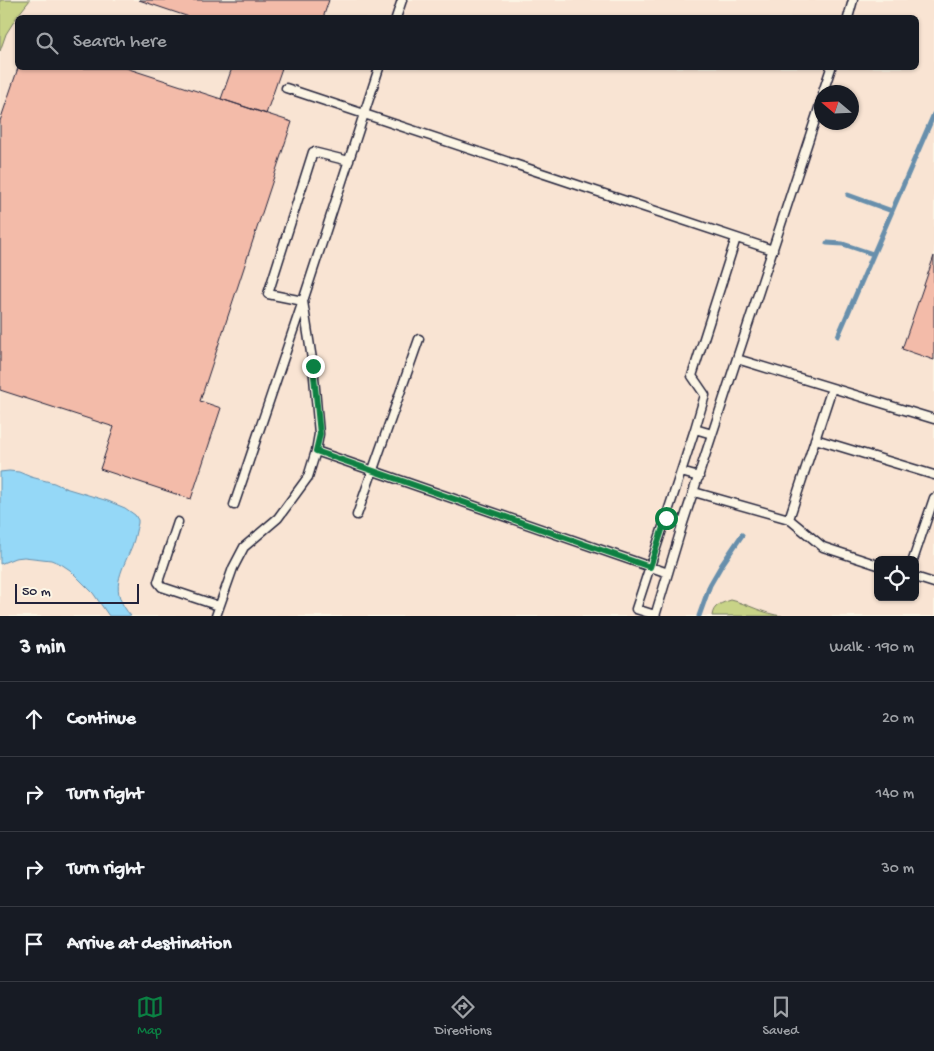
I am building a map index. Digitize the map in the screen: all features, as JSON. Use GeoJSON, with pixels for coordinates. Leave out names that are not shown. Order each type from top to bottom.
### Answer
{"type":"FeatureCollection","features":[{"type":"Feature","properties":{"kind":"lane"},"geometry":{"type":"LineString","coordinates":[[397,15],[402,0]]}},
{"type":"Feature","properties":{"kind":"lane"},"geometry":{"type":"LineString","coordinates":[[849,15],[854,0]]}},
{"type":"Feature","properties":{"kind":"lane"},"geometry":{"type":"LineString","coordinates":[[234,505],[378,70]]}},
{"type":"Feature","properties":{"kind":"lane"},"geometry":{"type":"LineString","coordinates":[[826,85],[831,70]]}},
{"type":"Feature","properties":{"kind":"lane"},"geometry":{"type":"LineString","coordinates":[[286,88],[772,250]]}},
{"type":"Feature","properties":{"kind":"lane"},"geometry":{"type":"LineString","coordinates":[[736,238],[692,376],[704,395],[636,609],[655,616],[683,523],[814,123]]}},
{"type":"Feature","properties":{"kind":"lane"},"geometry":{"type":"LineString","coordinates":[[302,301],[268,294],[313,152],[349,161]]}},
{"type":"Feature","properties":{"kind":"lane"},"geometry":{"type":"LineString","coordinates":[[216,616],[233,568],[244,547],[278,518],[308,477],[316,451],[320,434],[313,366],[302,301]]}},
{"type":"Feature","properties":{"kind":"lane"},"geometry":{"type":"LineString","coordinates":[[357,516],[419,339]]}},
{"type":"Feature","properties":{"kind":"lane"},"geometry":{"type":"LineString","coordinates":[[737,359],[934,419]]}},
{"type":"Feature","properties":{"kind":"lane"},"geometry":{"type":"LineString","coordinates":[[789,519],[832,388]]}},
{"type":"Feature","properties":{"kind":"lane"},"geometry":{"type":"LineString","coordinates":[[695,428],[712,434]]}},
{"type":"Feature","properties":{"kind":"lane"},"geometry":{"type":"LineString","coordinates":[[815,439],[934,475]]}},
{"type":"Feature","properties":{"kind":"lane"},"geometry":{"type":"LineString","coordinates":[[316,451],[668,573]]}},
{"type":"Feature","properties":{"kind":"lane"},"geometry":{"type":"LineString","coordinates":[[681,472],[698,477]]}},
{"type":"Feature","properties":{"kind":"lane"},"geometry":{"type":"LineString","coordinates":[[694,492],[789,519],[823,546],[874,564]]}},
{"type":"Feature","properties":{"kind":"lane"},"geometry":{"type":"LineString","coordinates":[[914,556],[934,498]]}},
{"type":"Feature","properties":{"kind":"lane"},"geometry":{"type":"LineString","coordinates":[[666,518],[683,523]]}},
{"type":"Feature","properties":{"kind":"lane"},"geometry":{"type":"LineString","coordinates":[[178,522],[158,582],[162,587],[219,606]]}},
{"type":"Feature","properties":{"kind":"lane"},"geometry":{"type":"LineString","coordinates":[[925,524],[934,527]]}},
{"type":"Feature","properties":{"kind":"lane"},"geometry":{"type":"LineString","coordinates":[[919,578],[934,583]]}},
{"type":"Feature","properties":{"kind":"shaded area"},"geometry":{"type":"Polygon","coordinates":[[[0,0],[934,0],[934,616],[0,616],[0,0]]]}},
{"type":"Feature","properties":{"kind":"green space"},"geometry":{"type":"Polygon","coordinates":[[[0,0],[30,0],[18,15],[15,15],[15,20],[6,34],[0,51],[0,0]]]}},
{"type":"Feature","properties":{"kind":"green space"},"geometry":{"type":"Polygon","coordinates":[[[731,600],[782,616],[712,616],[716,607],[721,603],[731,600]]]}},
{"type":"Feature","properties":{"kind":"water"},"geometry":{"type":"Polygon","coordinates":[[[0,472],[19,472],[108,501],[125,508],[135,515],[138,523],[133,543],[121,573],[118,590],[124,607],[131,616],[109,616],[93,593],[70,570],[51,560],[24,557],[15,558],[0,564],[0,472]]]}},
{"type":"Feature","properties":{"kind":"building"},"geometry":{"type":"Polygon","coordinates":[[[139,0],[329,0],[324,15],[183,15],[139,0]]]}},
{"type":"Feature","properties":{"kind":"building"},"geometry":{"type":"Polygon","coordinates":[[[17,70],[132,70],[292,122],[200,401],[221,408],[191,499],[100,469],[114,427],[0,390],[0,121],[17,70]]]}},
{"type":"Feature","properties":{"kind":"building"},"geometry":{"type":"Polygon","coordinates":[[[231,70],[281,70],[266,114],[221,99],[231,70]]]}},
{"type":"Feature","properties":{"kind":"building"},"geometry":{"type":"Polygon","coordinates":[[[934,256],[934,360],[902,349],[934,256]]]}},
{"type":"Feature","properties":{"kind":"waterway"},"geometry":{"type":"LineString","coordinates":[[838,336],[934,114]]}},
{"type":"Feature","properties":{"kind":"waterway"},"geometry":{"type":"LineString","coordinates":[[848,195],[892,211]]}},
{"type":"Feature","properties":{"kind":"waterway"},"geometry":{"type":"LineString","coordinates":[[827,243],[843,244],[873,254]]}},
{"type":"Feature","properties":{"kind":"waterway"},"geometry":{"type":"LineString","coordinates":[[699,616],[710,585],[742,535]]}},
{"type":"Feature","properties":{"kind":"route"},"geometry":{"type":"LineString","coordinates":[[313,366],[320,434],[316,451],[650,567],[666,518]]}}]}
